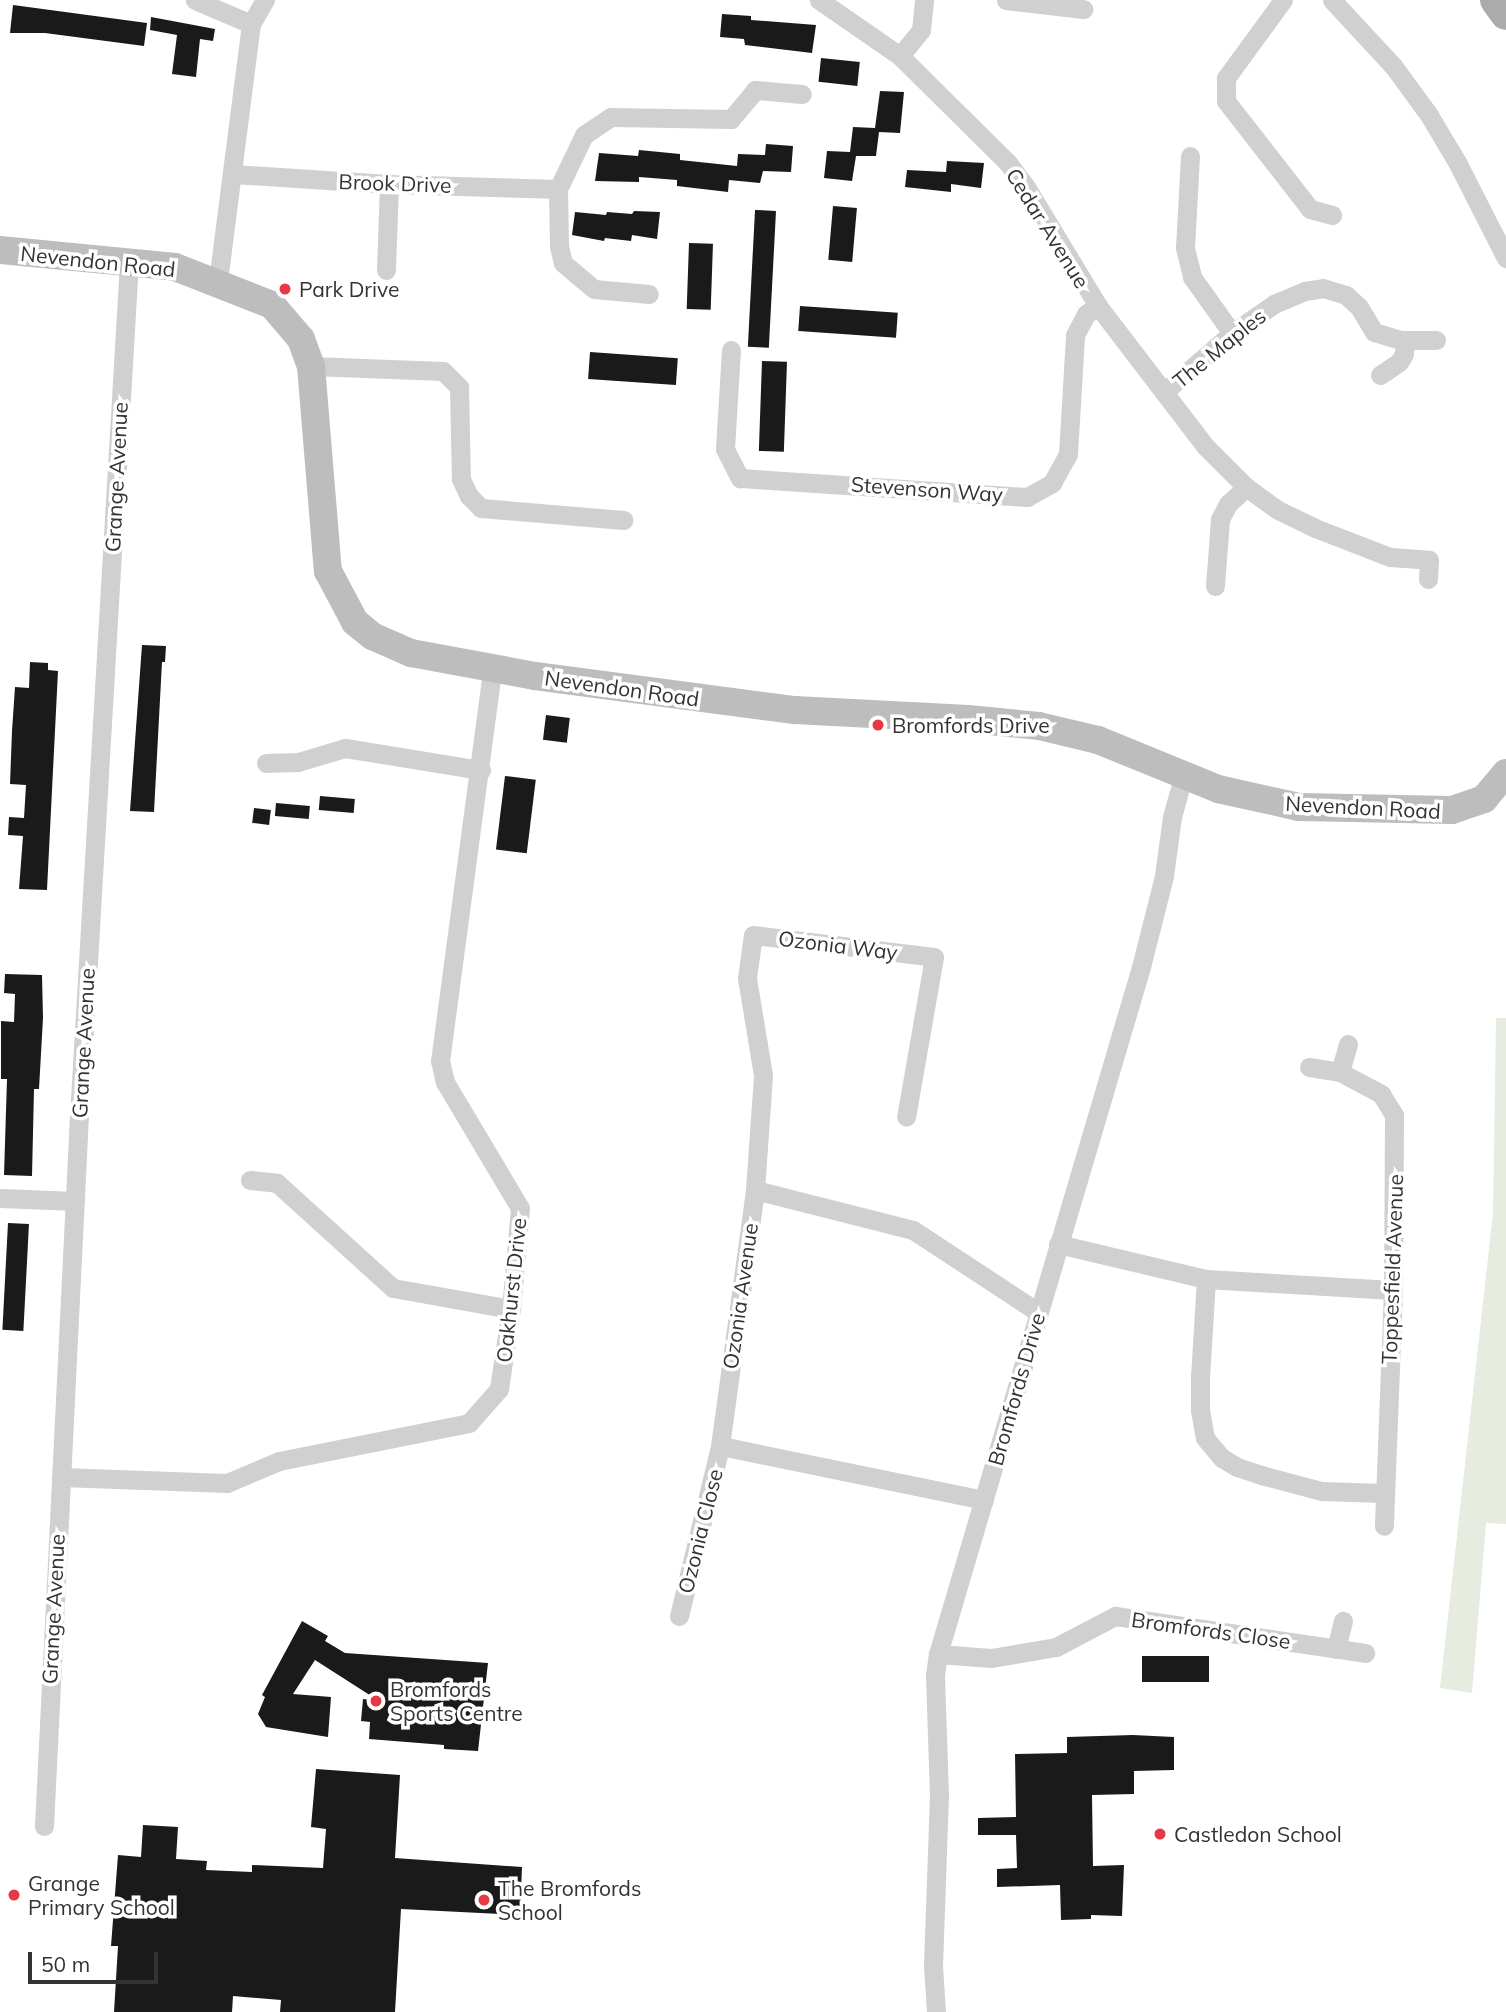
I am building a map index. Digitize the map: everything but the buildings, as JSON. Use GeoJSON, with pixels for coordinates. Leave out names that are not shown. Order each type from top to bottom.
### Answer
{"type":"FeatureCollection","features":[{"type":"Feature","properties":{"kind":"main road"},"geometry":{"type":"LineString","coordinates":[[1496,0],[1506,14]]}},
{"type":"Feature","properties":{"kind":"street"},"geometry":{"type":"LineString","coordinates":[[195,0],[250,24]]}},
{"type":"Feature","properties":{"kind":"street"},"geometry":{"type":"LineString","coordinates":[[218,281],[250,24],[265,0]]}},
{"type":"Feature","properties":{"kind":"street","name":"Cedar Avenue"},"geometry":{"type":"LineString","coordinates":[[819,0],[900,56],[1008,163],[1026,187],[1098,306],[1205,446],[1246,486],[1291,516],[1362,546],[1390,557],[1429,560],[1428,579]]}},
{"type":"Feature","properties":{"kind":"street"},"geometry":{"type":"LineString","coordinates":[[900,56],[921,30],[924,0]]}},
{"type":"Feature","properties":{"kind":"street"},"geometry":{"type":"LineString","coordinates":[[1006,0],[1083,9]]}},
{"type":"Feature","properties":{"kind":"street"},"geometry":{"type":"LineString","coordinates":[[1283,0],[1226,78],[1226,101],[1310,209],[1332,215]]}},
{"type":"Feature","properties":{"kind":"street"},"geometry":{"type":"LineString","coordinates":[[1332,0],[1394,67],[1429,115],[1457,162],[1506,258]]}},
{"type":"Feature","properties":{"kind":"street"},"geometry":{"type":"LineString","coordinates":[[649,295],[594,289],[564,263],[559,246],[558,189],[584,135],[611,117],[731,119],[755,90],[802,94]]}},
{"type":"Feature","properties":{"kind":"street"},"geometry":{"type":"LineString","coordinates":[[1190,156],[1185,248],[1192,277],[1232,333]]}},
{"type":"Feature","properties":{"kind":"street","name":"Brook Drive"},"geometry":{"type":"LineString","coordinates":[[233,174],[389,184],[558,189]]}},
{"type":"Feature","properties":{"kind":"street"},"geometry":{"type":"LineString","coordinates":[[386,270],[389,184]]}},
{"type":"Feature","properties":{"kind":"street","name":"Nevendon Road"},"geometry":{"type":"LineString","coordinates":[[0,250],[175,267],[218,281],[272,305],[301,339],[312,366],[328,571],[355,622],[372,636],[411,653],[492,670],[795,710],[968,719],[1039,726],[1098,740],[1182,777],[1266,801],[1334,809],[1452,810],[1477,803],[1503,786]]}},
{"type":"Feature","properties":{"kind":"street","name":"Grange Avenue"},"geometry":{"type":"LineString","coordinates":[[44,1826],[75,1201],[129,261]]}},
{"type":"Feature","properties":{"kind":"street","name":"The Maples"},"geometry":{"type":"LineString","coordinates":[[1164,392],[1232,333],[1274,304],[1305,291],[1323,288],[1346,295],[1359,307],[1374,332],[1405,340],[1436,340]]}},
{"type":"Feature","properties":{"kind":"street","name":"Stevenson Way"},"geometry":{"type":"LineString","coordinates":[[731,350],[725,449],[740,478],[1027,497],[1052,484],[1068,454],[1075,335],[1086,314],[1098,306]]}},
{"type":"Feature","properties":{"kind":"street"},"geometry":{"type":"LineString","coordinates":[[1380,375],[1399,362],[1404,354],[1405,340]]}},
{"type":"Feature","properties":{"kind":"street"},"geometry":{"type":"LineString","coordinates":[[312,366],[443,371],[459,387],[461,479],[469,496],[481,508],[623,520]]}},
{"type":"Feature","properties":{"kind":"street"},"geometry":{"type":"LineString","coordinates":[[1215,586],[1220,519],[1228,504],[1246,486]]}},
{"type":"Feature","properties":{"kind":"street","name":"Oakhurst Drive"},"geometry":{"type":"LineString","coordinates":[[61,1477],[227,1483],[279,1461],[469,1423],[499,1389],[512,1309],[520,1208],[445,1082],[440,1061],[481,770],[492,670]]}},
{"type":"Feature","properties":{"kind":"street"},"geometry":{"type":"LineString","coordinates":[[267,763],[298,762],[345,748],[481,770]]}},
{"type":"Feature","properties":{"kind":"street","name":"Bromfords Drive"},"geometry":{"type":"LineString","coordinates":[[936,2012],[933,1966],[939,1796],[935,1675],[938,1654],[1141,967],[1164,876],[1172,817],[1182,777]]}},
{"type":"Feature","properties":{"kind":"street","name":"Ozonia Way"},"geometry":{"type":"LineString","coordinates":[[755,1190],[763,1075],[747,978],[753,935],[934,957],[906,1117]]}},
{"type":"Feature","properties":{"kind":"street"},"geometry":{"type":"LineString","coordinates":[[1340,1072],[1348,1044]]}},
{"type":"Feature","properties":{"kind":"street","name":"Toppesfield Avenue"},"geometry":{"type":"LineString","coordinates":[[1309,1067],[1340,1072],[1381,1094],[1394,1115],[1393,1290],[1384,1526]]}},
{"type":"Feature","properties":{"kind":"street"},"geometry":{"type":"LineString","coordinates":[[250,1180],[277,1182],[393,1288],[512,1309]]}},
{"type":"Feature","properties":{"kind":"street"},"geometry":{"type":"LineString","coordinates":[[755,1190],[913,1230],[1038,1312]]}},
{"type":"Feature","properties":{"kind":"street","name":"Ozonia Avenue"},"geometry":{"type":"LineString","coordinates":[[720,1446],[755,1190]]}},
{"type":"Feature","properties":{"kind":"street"},"geometry":{"type":"LineString","coordinates":[[0,1198],[75,1201]]}},
{"type":"Feature","properties":{"kind":"street"},"geometry":{"type":"LineString","coordinates":[[1058,1244],[1206,1279],[1393,1290]]}},
{"type":"Feature","properties":{"kind":"street"},"geometry":{"type":"LineString","coordinates":[[1206,1279],[1200,1410],[1205,1437],[1222,1458],[1249,1471],[1321,1492],[1384,1493]]}},
{"type":"Feature","properties":{"kind":"street"},"geometry":{"type":"LineString","coordinates":[[720,1446],[984,1500]]}},
{"type":"Feature","properties":{"kind":"street","name":"Ozonia Close"},"geometry":{"type":"LineString","coordinates":[[679,1616],[720,1446]]}},
{"type":"Feature","properties":{"kind":"street","name":"Bromfords Close"},"geometry":{"type":"LineString","coordinates":[[938,1654],[991,1658],[1056,1647],[1115,1616],[1365,1653]]}},
{"type":"Feature","properties":{"kind":"street"},"geometry":{"type":"LineString","coordinates":[[1336,1649],[1343,1622]]}},
{"type":"Feature","properties":{"kind":"shaded area"},"geometry":{"type":"Polygon","coordinates":[[[1496,1018],[1506,1018],[1506,1524],[1486,1523],[1472,1693],[1440,1688],[1493,1213],[1496,1018]]]}},
{"type":"Feature","properties":{"kind":"place","name":"Park Drive"},"geometry":{"type":"Point","coordinates":[285,289]}},
{"type":"Feature","properties":{"kind":"place","name":"Bromfords Drive"},"geometry":{"type":"Point","coordinates":[878,725]}},
{"type":"Feature","properties":{"kind":"place","name":"Bromfords Sports Centre"},"geometry":{"type":"Point","coordinates":[376,1701]}},
{"type":"Feature","properties":{"kind":"place","name":"Castledon School"},"geometry":{"type":"Point","coordinates":[1160,1834]}},
{"type":"Feature","properties":{"kind":"place","name":"Grange Primary School"},"geometry":{"type":"Point","coordinates":[14,1895]}},
{"type":"Feature","properties":{"kind":"place","name":"The Bromfords School"},"geometry":{"type":"Point","coordinates":[484,1900]}}]}
